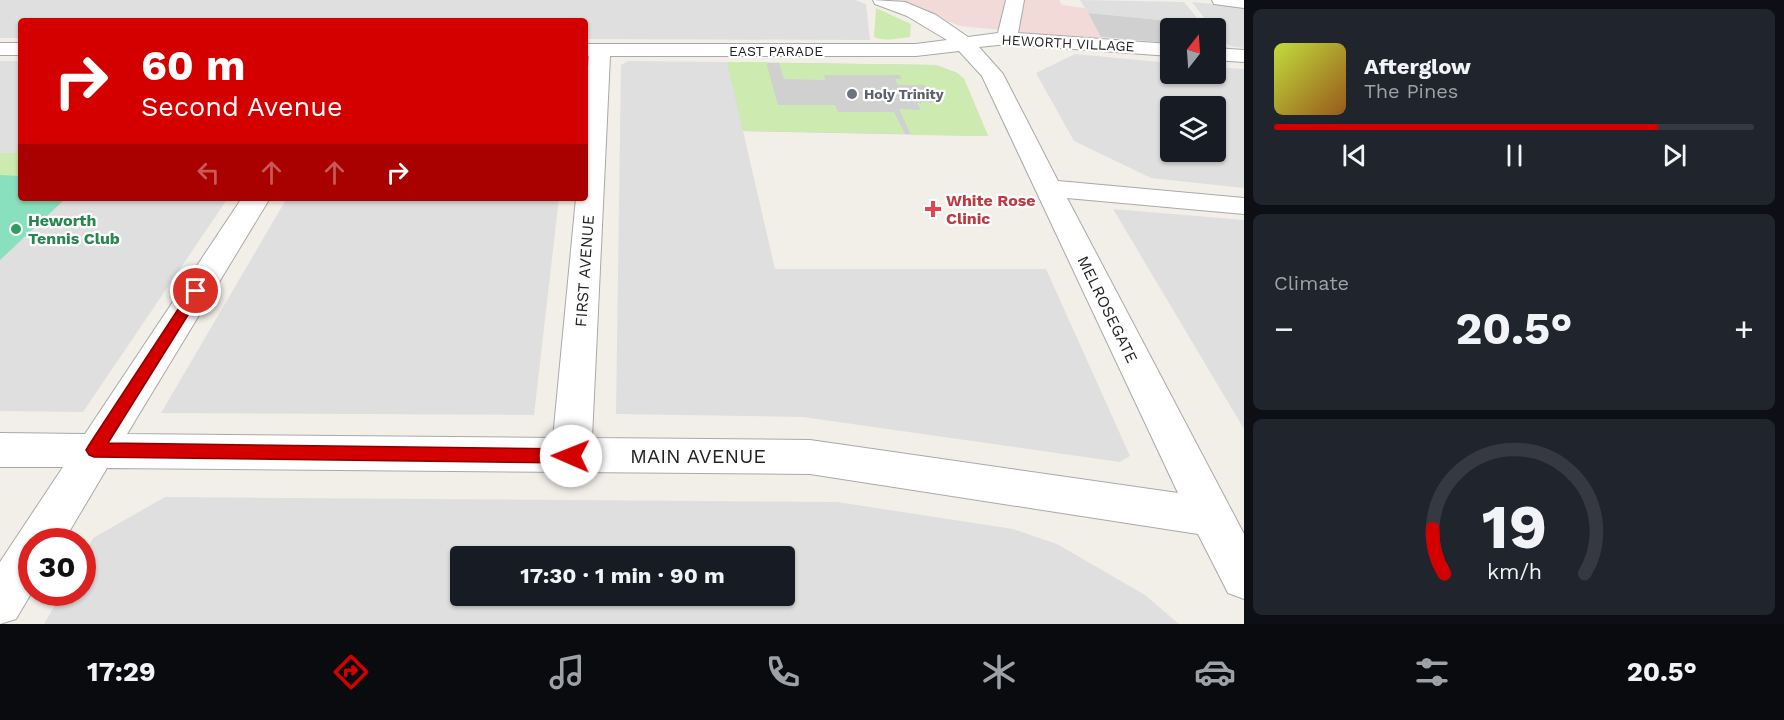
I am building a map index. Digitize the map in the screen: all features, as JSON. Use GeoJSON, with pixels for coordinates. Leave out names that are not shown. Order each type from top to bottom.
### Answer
{"type":"FeatureCollection","features":[{"type":"Feature","properties":{"kind":"street","name":"MELROSEGATE"},"geometry":{"type":"LineString","coordinates":[[882,0],[928,18],[967,45],[992,74],[1211,517],[1244,577]]}},
{"type":"Feature","properties":{"kind":"street"},"geometry":{"type":"LineString","coordinates":[[1007,38],[1015,0]]}},
{"type":"Feature","properties":{"kind":"street"},"geometry":{"type":"LineString","coordinates":[[1221,0],[1244,2]]}},
{"type":"Feature","properties":{"kind":"street","name":"HEWORTH VILLAGE"},"geometry":{"type":"LineString","coordinates":[[967,45],[988,39],[1007,38],[1160,49]]}},
{"type":"Feature","properties":{"kind":"street","name":"EAST PARADE"},"geometry":{"type":"LineString","coordinates":[[592,50],[916,50],[967,45]]}},
{"type":"Feature","properties":{"kind":"street"},"geometry":{"type":"LineString","coordinates":[[0,49],[18,49]]}},
{"type":"Feature","properties":{"kind":"street","name":"FIRST AVENUE"},"geometry":{"type":"LineString","coordinates":[[588,127],[592,50]]}},
{"type":"Feature","properties":{"kind":"street"},"geometry":{"type":"LineString","coordinates":[[1226,55],[1244,56]]}},
{"type":"Feature","properties":{"kind":"street"},"geometry":{"type":"LineString","coordinates":[[1049,189],[1244,206]]}},
{"type":"Feature","properties":{"kind":"street"},"geometry":{"type":"LineString","coordinates":[[47,528],[254,201]]}},
{"type":"Feature","properties":{"kind":"street","name":"FIRST AVENUE"},"geometry":{"type":"LineString","coordinates":[[571,456],[584,201]]}},
{"type":"Feature","properties":{"kind":"street","name":"MAIN AVENUE"},"geometry":{"type":"LineString","coordinates":[[0,450],[810,457],[1211,517]]}},
{"type":"Feature","properties":{"kind":"street"},"geometry":{"type":"LineString","coordinates":[[0,603],[18,574]]}},
{"type":"Feature","properties":{"kind":"shaded area"},"geometry":{"type":"Polygon","coordinates":[[[0,0],[855,0],[866,4],[870,40],[588,39],[588,18],[18,18],[18,38],[0,38],[0,0]]]}},
{"type":"Feature","properties":{"kind":"shaded area"},"geometry":{"type":"Polygon","coordinates":[[[895,0],[1059,0],[1062,5],[1085,8],[1103,40],[960,26],[895,0]]]}},
{"type":"Feature","properties":{"kind":"shaded area"},"geometry":{"type":"Polygon","coordinates":[[[1080,0],[1184,2],[1197,18],[1160,18],[1160,20],[1088,13],[1080,0]]]}},
{"type":"Feature","properties":{"kind":"shaded area"},"geometry":{"type":"Polygon","coordinates":[[[1192,2],[1244,7],[1244,48],[1230,46],[1226,43],[1226,18],[1204,18],[1192,2]]]}},
{"type":"Feature","properties":{"kind":"shaded area"},"geometry":{"type":"Polygon","coordinates":[[[1088,13],[1160,20],[1160,42],[1101,37],[1088,13]]]}},
{"type":"Feature","properties":{"kind":"shaded area"},"geometry":{"type":"Polygon","coordinates":[[[1075,54],[1160,62],[1160,84],[1226,84],[1226,68],[1244,69],[1244,188],[1151,178],[1074,141],[1036,73],[1075,54]]]}},
{"type":"Feature","properties":{"kind":"shaded area"},"geometry":{"type":"Polygon","coordinates":[[[0,61],[18,61],[18,201],[226,201],[83,412],[0,411],[0,61]]]}},
{"type":"Feature","properties":{"kind":"shaded area"},"geometry":{"type":"Polygon","coordinates":[[[628,61],[727,62],[775,269],[1046,269],[1130,456],[1120,462],[803,417],[616,414],[621,65],[628,61]]]}},
{"type":"Feature","properties":{"kind":"shaded area"},"geometry":{"type":"Polygon","coordinates":[[[727,62],[936,65],[957,73],[964,79],[988,136],[743,131],[727,62]]]}},
{"type":"Feature","properties":{"kind":"shaded area"},"geometry":{"type":"Polygon","coordinates":[[[285,201],[559,201],[534,415],[161,413],[285,201]]]}},
{"type":"Feature","properties":{"kind":"shaded area"},"geometry":{"type":"Polygon","coordinates":[[[1113,209],[1244,220],[1244,429],[1113,209]]]}},
{"type":"Feature","properties":{"kind":"shaded area"},"geometry":{"type":"Polygon","coordinates":[[[165,497],[837,502],[1013,529],[1057,544],[1145,595],[1179,624],[44,624],[54,606],[96,606],[96,536],[165,497]]]}},
{"type":"Feature","properties":{"kind":"green space"},"geometry":{"type":"Polygon","coordinates":[[[876,8],[911,24],[910,37],[887,39],[874,37],[876,8]]]}},
{"type":"Feature","properties":{"kind":"green space"},"geometry":{"type":"Polygon","coordinates":[[[727,62],[766,62],[778,105],[835,105],[838,112],[894,112],[905,134],[743,131],[727,62]]]}},
{"type":"Feature","properties":{"kind":"green space"},"geometry":{"type":"Polygon","coordinates":[[[779,63],[936,65],[957,73],[964,79],[988,136],[911,135],[899,109],[921,110],[917,103],[936,102],[925,85],[898,85],[895,79],[902,79],[900,75],[824,75],[825,80],[784,79],[779,63]]]}},
{"type":"Feature","properties":{"kind":"green space","name":"Heworth Tennis Club"},"geometry":{"type":"Polygon","coordinates":[[[0,153],[18,153],[18,201],[63,201],[0,260],[0,153]]]}},
{"type":"Feature","properties":{"kind":"green space","name":"Heworth Tennis Club"},"geometry":{"type":"Polygon","coordinates":[[[0,175],[18,176],[18,201],[63,201],[0,260],[0,175]]]}},
{"type":"Feature","properties":{"kind":"place","name":"Holy Trinity"},"geometry":{"type":"Point","coordinates":[852,94]}},
{"type":"Feature","properties":{"kind":"place","name":"White Rose Clinic"},"geometry":{"type":"Point","coordinates":[933,209]}},
{"type":"Feature","properties":{"kind":"place","name":"Heworth Tennis Club"},"geometry":{"type":"Point","coordinates":[16,229]}},
{"type":"Feature","properties":{"kind":"route"},"geometry":{"type":"LineString","coordinates":[[196,291],[94,450],[571,456]]}}]}
